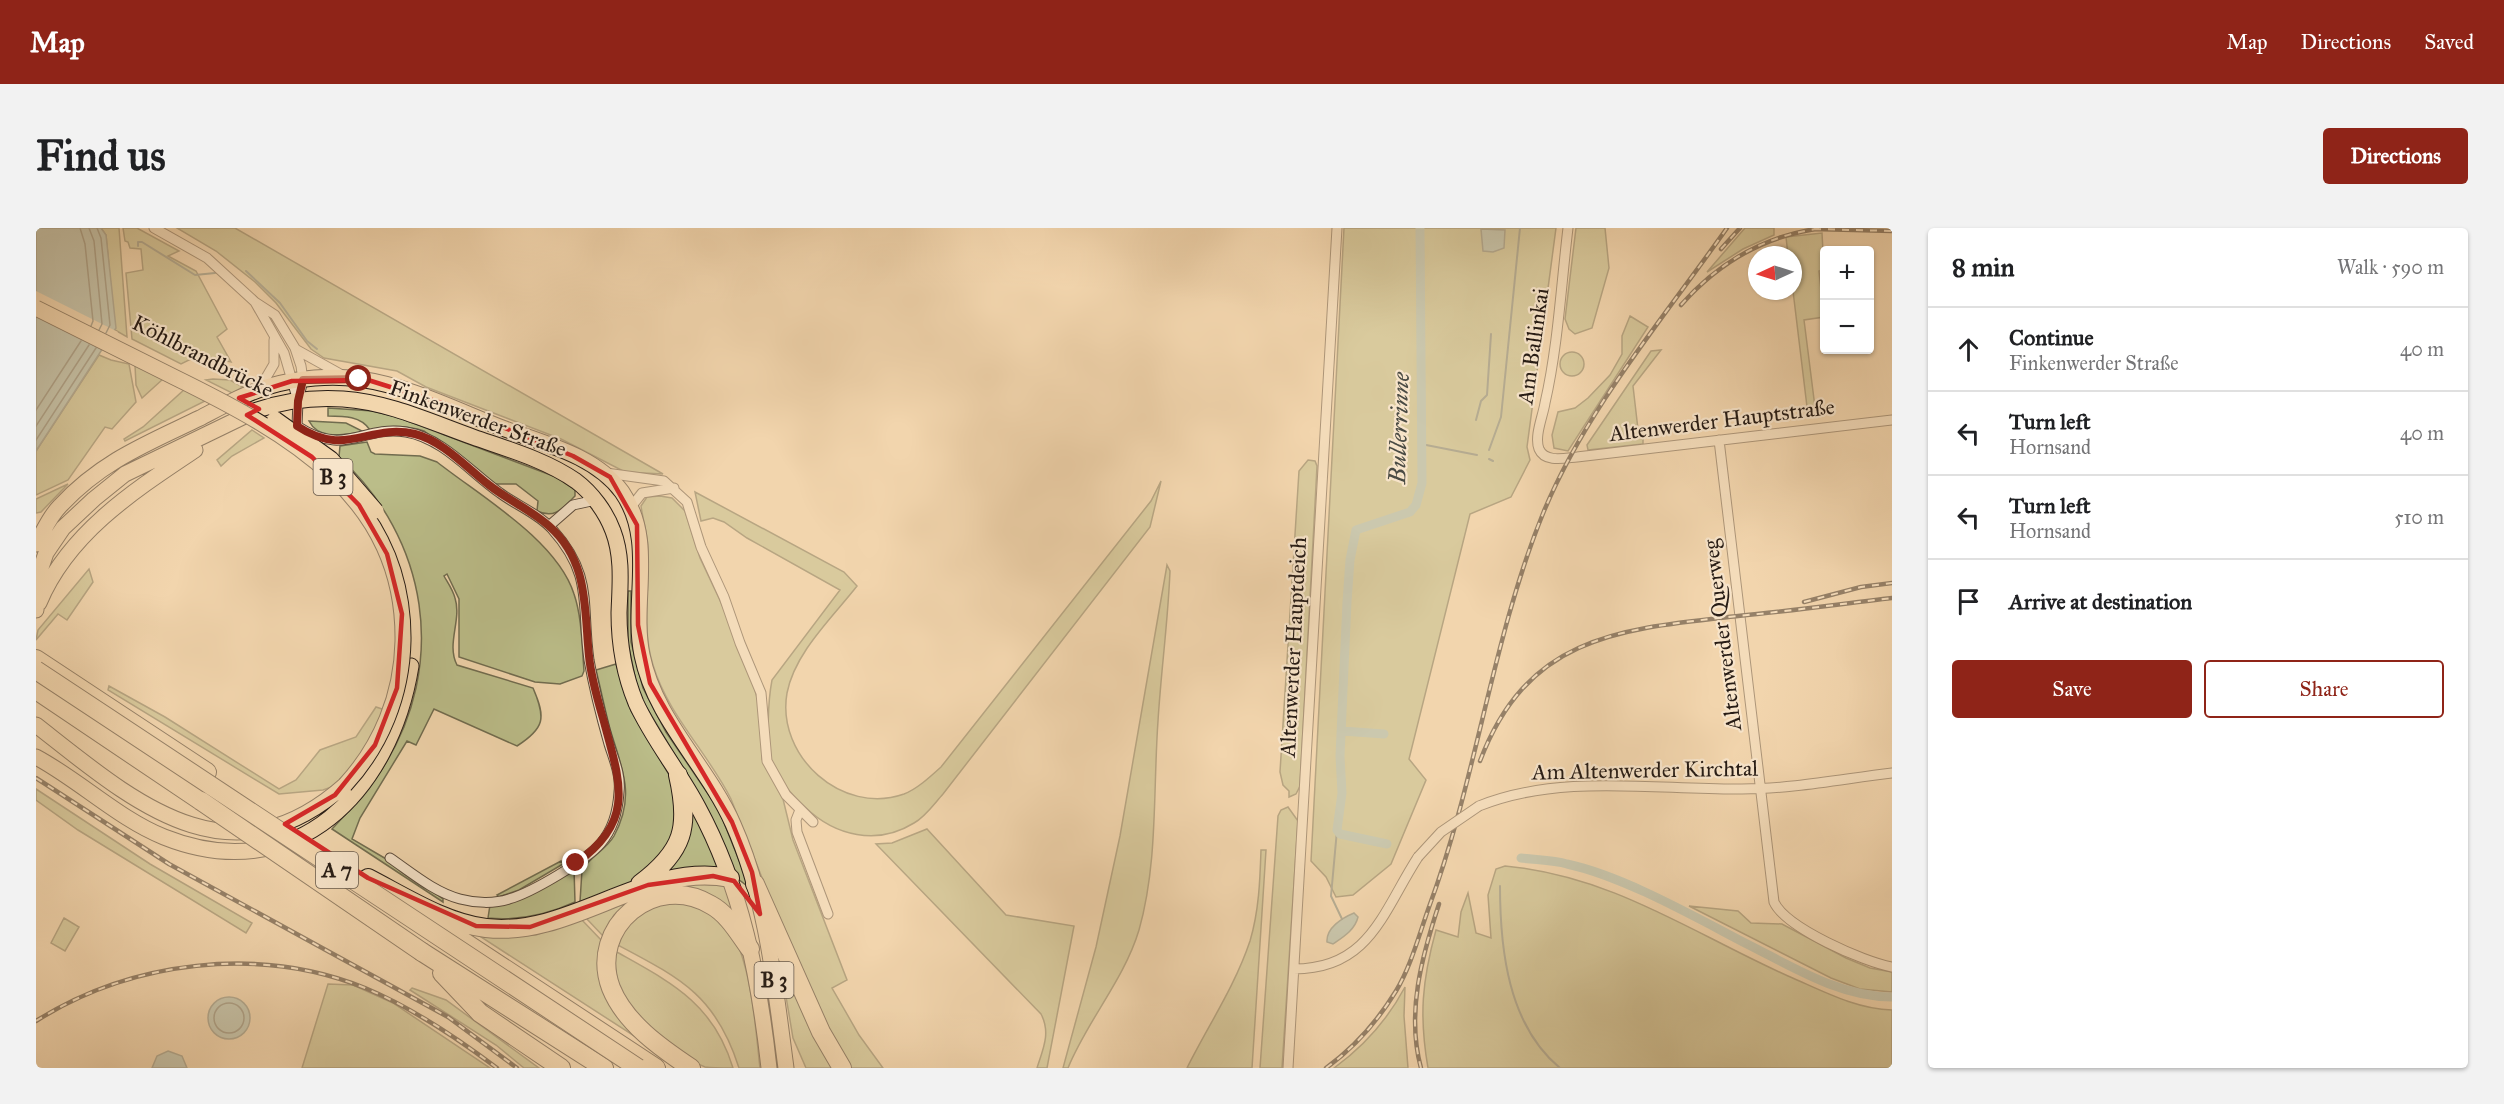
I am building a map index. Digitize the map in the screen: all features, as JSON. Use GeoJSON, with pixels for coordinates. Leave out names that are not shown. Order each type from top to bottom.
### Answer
{"type":"FeatureCollection","features":[{"type":"Feature","properties":{"kind":"highway","name":"A 7"},"geometry":{"type":"LineString","coordinates":[[36,659],[656,1068]]}},
{"type":"Feature","properties":{"kind":"highway","name":"A 7"},"geometry":{"type":"LineString","coordinates":[[36,670],[638,1068]]}},
{"type":"Feature","properties":{"kind":"highway","name":"A 7"},"geometry":{"type":"LineString","coordinates":[[36,690],[422,952],[604,1068]]}},
{"type":"Feature","properties":{"kind":"highway"},"geometry":{"type":"LineString","coordinates":[[628,892],[661,867],[680,840],[685,807],[678,775]]}},
{"type":"Feature","properties":{"kind":"highway"},"geometry":{"type":"LineString","coordinates":[[368,878],[439,914],[466,924],[487,928],[541,924],[628,892],[686,878],[730,878]]}},
{"type":"Feature","properties":{"kind":"highway"},"geometry":{"type":"LineString","coordinates":[[755,884],[821,1032],[842,1068]]}},
{"type":"Feature","properties":{"kind":"highway"},"geometry":{"type":"LineString","coordinates":[[691,1068],[638,1026],[612,990],[608,976],[608,948],[616,926],[640,903],[659,896],[690,895],[713,906],[723,914],[750,949]]}},
{"type":"Feature","properties":{"kind":"highway"},"geometry":{"type":"LineString","coordinates":[[422,952],[480,1013],[558,1066]]}},
{"type":"Feature","properties":{"kind":"main road","name":"Köhlbrandbrücke"},"geometry":{"type":"LineString","coordinates":[[36,298],[218,387],[295,431],[342,469],[380,517],[395,546],[408,586],[412,619],[412,654],[406,691],[394,729],[374,768],[350,790]]}},
{"type":"Feature","properties":{"kind":"main road","name":"Köhlbrandbrücke"},"geometry":{"type":"LineString","coordinates":[[36,308],[211,395],[272,429],[301,448],[333,476],[370,521],[387,554],[397,584],[402,614],[402,660],[395,695],[382,730],[350,790]]}},
{"type":"Feature","properties":{"kind":"main road","name":"Finkenwerder Straße"},"geometry":{"type":"LineString","coordinates":[[38,540],[153,441],[260,389],[297,381],[348,378],[387,385],[451,406],[573,456],[604,472],[614,482],[630,507],[640,543],[638,625],[646,673],[661,707],[718,795],[732,822],[755,884],[775,986],[786,1068]]}},
{"type":"Feature","properties":{"kind":"main road","name":"Finkenwerder Straße"},"geometry":{"type":"LineString","coordinates":[[36,605],[37,579],[42,562],[57,535],[117,480],[257,410],[298,401],[345,399],[391,408],[547,465],[573,479],[596,500],[613,530],[620,555],[620,641],[627,678],[648,726],[705,820],[730,878],[759,985],[769,1068]]}},
{"type":"Feature","properties":{"kind":"main road","name":"Finkenwerder Straße"},"geometry":{"type":"LineString","coordinates":[[36,605],[56,569],[76,544],[146,482],[211,440],[219,430]]}},
{"type":"Feature","properties":{"kind":"main road","name":"B 3"},"geometry":{"type":"LineString","coordinates":[[36,725],[158,812],[181,823],[205,830],[243,832],[281,825],[350,790]]}},
{"type":"Feature","properties":{"kind":"main road","name":"B 3"},"geometry":{"type":"LineString","coordinates":[[36,757],[148,829],[174,841],[217,850],[261,848],[300,837],[329,820],[350,790]]}},
{"type":"Feature","properties":{"kind":"main road","name":"Finkenwerder Straße"},"geometry":{"type":"LineString","coordinates":[[730,878],[745,891],[760,914]]}},
{"type":"Feature","properties":{"kind":"street"},"geometry":{"type":"LineString","coordinates":[[154,228],[207,258],[255,302],[274,315],[295,348],[297,426],[316,438],[345,440],[399,432],[421,436],[437,444],[495,489],[549,526],[569,549],[583,583],[592,677],[620,780],[617,807],[602,842],[576,863],[510,899],[497,902],[460,899],[438,891],[390,858]]}},
{"type":"Feature","properties":{"kind":"street","name":"Altenwerder Hauptdeich"},"geometry":{"type":"LineString","coordinates":[[1288,1068],[1337,228]]}},
{"type":"Feature","properties":{"kind":"street","name":"Am Ballinkai"},"geometry":{"type":"LineString","coordinates":[[1556,459],[1542,453],[1538,440],[1549,388],[1568,228]]}},
{"type":"Feature","properties":{"kind":"street"},"geometry":{"type":"LineString","coordinates":[[255,302],[297,381]]}},
{"type":"Feature","properties":{"kind":"street"},"geometry":{"type":"LineString","coordinates":[[260,389],[274,364],[274,338]]}},
{"type":"Feature","properties":{"kind":"street","name":"Finkenwerder Straße"},"geometry":{"type":"LineString","coordinates":[[295,348],[309,358],[348,378]]}},
{"type":"Feature","properties":{"kind":"street","name":"Altenwerder Hauptstraße"},"geometry":{"type":"LineString","coordinates":[[1556,459],[1892,420]]}},
{"type":"Feature","properties":{"kind":"street","name":"Altenwerder Querweg"},"geometry":{"type":"LineString","coordinates":[[1719,440],[1772,897],[1779,911],[1845,951],[1892,967]]}},
{"type":"Feature","properties":{"kind":"street","name":"Finkenwerder Straße"},"geometry":{"type":"LineString","coordinates":[[604,472],[660,480],[674,488]]}},
{"type":"Feature","properties":{"kind":"street"},"geometry":{"type":"LineString","coordinates":[[630,507],[642,493],[674,488],[691,509],[701,547],[724,597],[761,693],[767,761],[774,779],[813,822]]}},
{"type":"Feature","properties":{"kind":"street"},"geometry":{"type":"LineString","coordinates":[[549,526],[573,505],[596,500]]}},
{"type":"Feature","properties":{"kind":"street","name":"Am Altenwerder Kirchtal"},"geometry":{"type":"LineString","coordinates":[[1294,969],[1326,967],[1355,951],[1377,925],[1418,857],[1441,832],[1479,807],[1516,794],[1555,788],[1759,788],[1892,773]]}},
{"type":"Feature","properties":{"kind":"street"},"geometry":{"type":"LineString","coordinates":[[800,810],[796,820],[797,832],[828,914]]}},
{"type":"Feature","properties":{"kind":"highlighted area"},"geometry":{"type":"Polygon","coordinates":[[[368,380],[451,406],[573,456],[610,477],[637,525],[638,625],[650,683],[732,822],[752,872],[760,914],[734,881],[713,876],[648,885],[530,927],[476,926],[368,878],[285,824],[335,795],[375,745],[397,688],[402,614],[387,554],[359,505],[312,457],[247,415],[259,409],[239,398],[292,381],[368,380]]]}},
{"type":"Feature","properties":{"kind":"green space"},"geometry":{"type":"Polygon","coordinates":[[[101,228],[119,228],[127,337],[115,330],[106,235],[101,228]]]}},
{"type":"Feature","properties":{"kind":"green space"},"geometry":{"type":"Polygon","coordinates":[[[123,228],[137,228],[179,251],[168,256],[196,271],[227,329],[217,337],[231,362],[199,355],[181,364],[132,339],[126,273],[143,270],[141,249],[130,248],[128,242],[125,241],[123,228]]]}},
{"type":"Feature","properties":{"kind":"green space"},"geometry":{"type":"Polygon","coordinates":[[[177,228],[235,228],[663,474],[625,472],[561,439],[426,387],[397,371],[324,358],[311,349],[276,303],[255,282],[216,251],[177,228]]]}},
{"type":"Feature","properties":{"kind":"green space"},"geometry":{"type":"Polygon","coordinates":[[[1344,228],[1556,228],[1527,447],[1530,460],[1511,497],[1470,514],[1409,759],[1426,780],[1391,864],[1353,895],[1336,897],[1326,877],[1311,861],[1344,228]]]}},
{"type":"Feature","properties":{"kind":"green space"},"geometry":{"type":"Polygon","coordinates":[[[1576,228],[1605,228],[1609,268],[1592,328],[1575,334],[1569,329],[1565,319],[1576,228]]]}},
{"type":"Feature","properties":{"kind":"green space"},"geometry":{"type":"Polygon","coordinates":[[[1745,228],[1774,228],[1774,235],[1748,246],[1707,272],[1745,228]]]}},
{"type":"Feature","properties":{"kind":"green space"},"geometry":{"type":"Polygon","coordinates":[[[1822,233],[1819,271],[1820,318],[1804,320],[1816,415],[1808,415],[1794,300],[1802,300],[1802,246],[1787,246],[1786,237],[1822,233]]]}},
{"type":"Feature","properties":{"kind":"green space"},"geometry":{"type":"Polygon","coordinates":[[[1630,316],[1648,327],[1568,451],[1554,448],[1552,435],[1558,412],[1575,408],[1610,375],[1622,354],[1622,336],[1630,316]]]}},
{"type":"Feature","properties":{"kind":"green space"},"geometry":{"type":"Polygon","coordinates":[[[1661,350],[1633,386],[1639,438],[1643,439],[1643,444],[1588,450],[1587,445],[1651,351],[1661,350]]]}},
{"type":"Feature","properties":{"kind":"green space"},"geometry":{"type":"Polygon","coordinates":[[[1572,352],[1577,353],[1583,359],[1583,369],[1577,375],[1572,376],[1567,375],[1561,369],[1560,364],[1561,359],[1567,353],[1572,352]]]}},
{"type":"Feature","properties":{"kind":"green space"},"geometry":{"type":"Polygon","coordinates":[[[99,355],[129,364],[136,402],[112,429],[105,427],[68,480],[36,495],[36,451],[99,355]]]}},
{"type":"Feature","properties":{"kind":"green space"},"geometry":{"type":"Polygon","coordinates":[[[135,365],[163,379],[142,398],[136,385],[135,365]]]}},
{"type":"Feature","properties":{"kind":"green space"},"geometry":{"type":"Polygon","coordinates":[[[206,380],[230,380],[243,387],[232,393],[206,380]]]}},
{"type":"Feature","properties":{"kind":"green space"},"geometry":{"type":"Polygon","coordinates":[[[185,389],[207,400],[125,441],[124,439],[143,427],[185,389]]]}},
{"type":"Feature","properties":{"kind":"green space"},"geometry":{"type":"Polygon","coordinates":[[[328,408],[373,411],[397,417],[556,477],[575,490],[575,496],[562,509],[554,513],[537,511],[538,501],[516,484],[495,484],[424,431],[397,426],[370,430],[357,419],[328,416],[328,408]]]}},
{"type":"Feature","properties":{"kind":"green space"},"geometry":{"type":"Polygon","coordinates":[[[309,421],[346,423],[364,432],[326,434],[313,427],[309,421]]]}},
{"type":"Feature","properties":{"kind":"green space"},"geometry":{"type":"Polygon","coordinates":[[[252,430],[264,438],[232,456],[221,466],[217,460],[252,430]]]}},
{"type":"Feature","properties":{"kind":"green space"},"geometry":{"type":"Polygon","coordinates":[[[367,442],[371,452],[375,454],[420,456],[437,462],[515,520],[535,537],[565,574],[579,612],[584,671],[582,676],[560,684],[535,682],[459,657],[459,599],[447,574],[444,576],[453,592],[457,606],[453,649],[457,665],[533,688],[541,715],[538,728],[517,746],[434,709],[416,745],[407,741],[360,818],[352,839],[393,863],[443,899],[443,902],[332,829],[377,777],[403,729],[416,688],[421,646],[419,604],[409,564],[393,525],[369,489],[339,457],[340,446],[367,442]]]}},
{"type":"Feature","properties":{"kind":"green space"},"geometry":{"type":"Polygon","coordinates":[[[1308,460],[1315,461],[1317,466],[1300,786],[1296,794],[1289,797],[1289,791],[1283,785],[1280,772],[1299,471],[1308,460]]]}},
{"type":"Feature","properties":{"kind":"green space"},"geometry":{"type":"Polygon","coordinates":[[[1161,481],[1150,527],[943,794],[922,817],[900,830],[886,834],[871,836],[843,831],[817,817],[786,787],[772,763],[770,754],[768,722],[772,680],[840,590],[747,538],[724,522],[713,518],[701,521],[695,492],[844,572],[857,586],[806,649],[798,663],[787,693],[786,716],[792,738],[803,758],[818,775],[837,788],[858,796],[881,799],[909,792],[941,767],[1151,501],[1161,481]]]}},
{"type":"Feature","properties":{"kind":"green space"},"geometry":{"type":"Polygon","coordinates":[[[68,484],[41,512],[36,513],[36,499],[68,484]]]}},
{"type":"Feature","properties":{"kind":"green space"},"geometry":{"type":"Polygon","coordinates":[[[647,497],[672,498],[685,511],[700,558],[724,609],[760,709],[762,759],[783,799],[793,840],[847,980],[832,988],[859,1035],[883,1068],[849,1068],[792,954],[731,799],[668,701],[660,683],[649,651],[647,636],[648,547],[641,506],[647,497]]]}},
{"type":"Feature","properties":{"kind":"green space"},"geometry":{"type":"Polygon","coordinates":[[[1167,565],[1170,571],[1158,721],[1154,827],[1145,905],[1139,930],[1124,966],[1068,1068],[1063,1068],[1096,947],[1120,836],[1167,565]]]}},
{"type":"Feature","properties":{"kind":"green space"},"geometry":{"type":"Polygon","coordinates":[[[89,569],[93,582],[67,620],[58,614],[36,640],[38,630],[89,569]]]}},
{"type":"Feature","properties":{"kind":"green space"},"geometry":{"type":"Polygon","coordinates":[[[628,591],[631,591],[631,642],[643,688],[666,732],[719,810],[750,888],[734,876],[698,793],[642,700],[628,643],[628,591]]]}},
{"type":"Feature","properties":{"kind":"green space"},"geometry":{"type":"Polygon","coordinates":[[[616,664],[631,711],[671,778],[682,816],[659,866],[625,886],[580,902],[582,870],[614,836],[621,821],[626,795],[625,782],[596,670],[616,664]]]}},
{"type":"Feature","properties":{"kind":"green space"},"geometry":{"type":"Polygon","coordinates":[[[109,686],[165,717],[279,789],[296,780],[320,750],[356,737],[376,707],[385,710],[365,751],[340,784],[323,790],[279,794],[108,690],[109,686]]]}},
{"type":"Feature","properties":{"kind":"green space"},"geometry":{"type":"Polygon","coordinates":[[[36,789],[150,864],[252,923],[246,933],[78,830],[36,800],[36,789]]]}},
{"type":"Feature","properties":{"kind":"green space"},"geometry":{"type":"Polygon","coordinates":[[[692,802],[723,872],[660,878],[676,861],[686,844],[691,826],[692,802]]]}},
{"type":"Feature","properties":{"kind":"green space"},"geometry":{"type":"Polygon","coordinates":[[[1288,807],[1298,821],[1282,1068],[1260,1068],[1278,816],[1281,810],[1288,807]]]}},
{"type":"Feature","properties":{"kind":"green space"},"geometry":{"type":"Polygon","coordinates":[[[927,829],[1006,915],[1074,926],[1047,1068],[1037,1068],[1046,1034],[1041,1014],[876,844],[892,843],[927,829]]]}},
{"type":"Feature","properties":{"kind":"green space"},"geometry":{"type":"Polygon","coordinates":[[[1261,850],[1266,850],[1252,1068],[1187,1068],[1229,990],[1250,941],[1257,907],[1261,850]]]}},
{"type":"Feature","properties":{"kind":"green space"},"geometry":{"type":"Polygon","coordinates":[[[561,861],[563,864],[519,890],[499,897],[497,895],[561,861]]]}},
{"type":"Feature","properties":{"kind":"green space"},"geometry":{"type":"Polygon","coordinates":[[[1505,866],[1581,881],[1617,894],[1826,993],[1865,1006],[1892,1010],[1892,1068],[1428,1068],[1423,1032],[1423,999],[1436,930],[1458,937],[1461,912],[1468,893],[1476,933],[1491,938],[1488,895],[1496,869],[1505,866]]]}},
{"type":"Feature","properties":{"kind":"green space"},"geometry":{"type":"Polygon","coordinates":[[[574,869],[575,902],[533,916],[511,919],[488,918],[490,905],[574,869]]]}},
{"type":"Feature","properties":{"kind":"green space"},"geometry":{"type":"Polygon","coordinates":[[[680,883],[729,886],[740,924],[707,895],[627,907],[614,915],[603,936],[586,918],[680,883]]]}},
{"type":"Feature","properties":{"kind":"green space"},"geometry":{"type":"Polygon","coordinates":[[[674,898],[710,908],[724,920],[734,937],[743,958],[753,1005],[760,1068],[739,1068],[730,1043],[719,1023],[693,991],[659,967],[616,944],[631,917],[674,898]]]}},
{"type":"Feature","properties":{"kind":"green space"},"geometry":{"type":"Polygon","coordinates":[[[1689,906],[1738,911],[1751,923],[1782,924],[1846,958],[1870,968],[1892,972],[1892,992],[1860,989],[1831,978],[1689,906]]]}},
{"type":"Feature","properties":{"kind":"green space"},"geometry":{"type":"Polygon","coordinates":[[[64,918],[79,927],[65,951],[51,943],[64,918]]]}},
{"type":"Feature","properties":{"kind":"green space"},"geometry":{"type":"Polygon","coordinates":[[[581,919],[602,941],[600,946],[642,1041],[481,937],[536,935],[581,919]]]}},
{"type":"Feature","properties":{"kind":"green space"},"geometry":{"type":"Polygon","coordinates":[[[615,951],[654,973],[687,996],[714,1026],[733,1068],[705,1067],[681,1054],[656,1034],[625,999],[616,974],[615,951]]]}},
{"type":"Feature","properties":{"kind":"green space"},"geometry":{"type":"Polygon","coordinates":[[[779,955],[835,1068],[806,1068],[793,1038],[779,955]]]}},
{"type":"Feature","properties":{"kind":"green space"},"geometry":{"type":"Polygon","coordinates":[[[328,984],[353,985],[393,1003],[490,1068],[302,1068],[328,984]]]}},
{"type":"Feature","properties":{"kind":"green space"},"geometry":{"type":"Polygon","coordinates":[[[1405,987],[1404,1016],[1408,1068],[1334,1068],[1374,1032],[1405,987]]]}},
{"type":"Feature","properties":{"kind":"green space"},"geometry":{"type":"Polygon","coordinates":[[[412,988],[446,1000],[539,1068],[524,1068],[496,1045],[410,990],[412,988]]]}},
{"type":"Feature","properties":{"kind":"water"},"geometry":{"type":"Polygon","coordinates":[[[36,228],[101,228],[106,235],[116,328],[36,451],[36,228]]]}},
{"type":"Feature","properties":{"kind":"water"},"geometry":{"type":"Polygon","coordinates":[[[1481,229],[1505,230],[1504,248],[1493,252],[1483,251],[1481,229]]]}},
{"type":"Feature","properties":{"kind":"water"},"geometry":{"type":"Polygon","coordinates":[[[1354,913],[1358,917],[1345,936],[1333,944],[1327,942],[1332,928],[1354,913]]]}},
{"type":"Feature","properties":{"kind":"water"},"geometry":{"type":"Polygon","coordinates":[[[229,997],[244,1003],[250,1018],[244,1033],[229,1039],[214,1033],[208,1018],[214,1003],[229,997]]]}},
{"type":"Feature","properties":{"kind":"water"},"geometry":{"type":"Polygon","coordinates":[[[168,1051],[182,1056],[187,1068],[152,1068],[157,1056],[168,1051]]]}},
{"type":"Feature","properties":{"kind":"pier"},"geometry":{"type":"Polygon","coordinates":[[[36,291],[118,332],[105,350],[36,316],[36,291]]]}},
{"type":"Feature","properties":{"kind":"waterway","name":"Bullerrinne"},"geometry":{"type":"LineString","coordinates":[[1387,844],[1340,834],[1337,830],[1342,793],[1340,756],[1347,602],[1350,560],[1356,530],[1410,512],[1416,505],[1422,483],[1420,228]]}},
{"type":"Feature","properties":{"kind":"waterway"},"geometry":{"type":"LineString","coordinates":[[1489,450],[1501,417],[1520,228]]}},
{"type":"Feature","properties":{"kind":"waterway"},"geometry":{"type":"LineString","coordinates":[[138,246],[138,242],[142,242],[195,275],[215,273]]}},
{"type":"Feature","properties":{"kind":"waterway"},"geometry":{"type":"LineString","coordinates":[[246,271],[280,303],[307,341],[317,349]]}},
{"type":"Feature","properties":{"kind":"waterway"},"geometry":{"type":"LineString","coordinates":[[1476,420],[1481,401],[1487,395],[1491,334]]}},
{"type":"Feature","properties":{"kind":"waterway"},"geometry":{"type":"LineString","coordinates":[[1421,444],[1477,455]]}},
{"type":"Feature","properties":{"kind":"waterway"},"geometry":{"type":"LineString","coordinates":[[1489,459],[1493,461]]}},
{"type":"Feature","properties":{"kind":"waterway","name":"Bullerrinne"},"geometry":{"type":"LineString","coordinates":[[1342,731],[1384,734]]}},
{"type":"Feature","properties":{"kind":"waterway"},"geometry":{"type":"LineString","coordinates":[[1337,830],[1331,896],[1342,919]]}},
{"type":"Feature","properties":{"kind":"waterway"},"geometry":{"type":"LineString","coordinates":[[1521,858],[1562,863],[1611,878],[1658,898],[1817,979],[1854,992],[1892,997]]}},
{"type":"Feature","properties":{"kind":"waterway"},"geometry":{"type":"LineString","coordinates":[[1500,886],[1502,935],[1510,984],[1529,1030],[1542,1050],[1560,1068]]}},
{"type":"Feature","properties":{"kind":"railway"},"geometry":{"type":"LineString","coordinates":[[1326,1068],[1356,1043],[1381,1013],[1396,991],[1410,961],[1446,858],[1497,658],[1526,559],[1544,511],[1562,473],[1604,400],[1727,228]]}},
{"type":"Feature","properties":{"kind":"railway"},"geometry":{"type":"LineString","coordinates":[[1721,249],[1740,228]]}},
{"type":"Feature","properties":{"kind":"railway"},"geometry":{"type":"LineString","coordinates":[[1681,305],[1711,276],[1744,253],[1782,237],[1823,228]]}},
{"type":"Feature","properties":{"kind":"railway"},"geometry":{"type":"LineString","coordinates":[[1814,229],[1892,231]]}},
{"type":"Feature","properties":{"kind":"railway"},"geometry":{"type":"LineString","coordinates":[[1804,602],[1861,587],[1892,583]]}},
{"type":"Feature","properties":{"kind":"railway"},"geometry":{"type":"LineString","coordinates":[[1480,761],[1500,719],[1524,687],[1552,663],[1583,646],[1617,634],[1655,626],[1892,598]]}},
{"type":"Feature","properties":{"kind":"railway"},"geometry":{"type":"LineString","coordinates":[[36,778],[169,864],[448,1017],[517,1068]]}},
{"type":"Feature","properties":{"kind":"railway"},"geometry":{"type":"LineString","coordinates":[[1421,1068],[1415,1026],[1418,985],[1439,904]]}},
{"type":"Feature","properties":{"kind":"railway"},"geometry":{"type":"LineString","coordinates":[[36,1021],[73,1001],[113,984],[154,973],[196,966],[239,964],[282,967],[324,975],[365,988],[433,1024],[497,1068]]}},
{"type":"Feature","properties":{"kind":"route"},"geometry":{"type":"LineString","coordinates":[[359,379],[333,377],[303,380],[298,401],[297,426],[323,440],[345,440],[390,432],[415,434],[429,439],[549,526],[569,549],[576,562],[585,594],[592,677],[620,780],[616,813],[608,832],[602,842],[576,863]]}}]}
